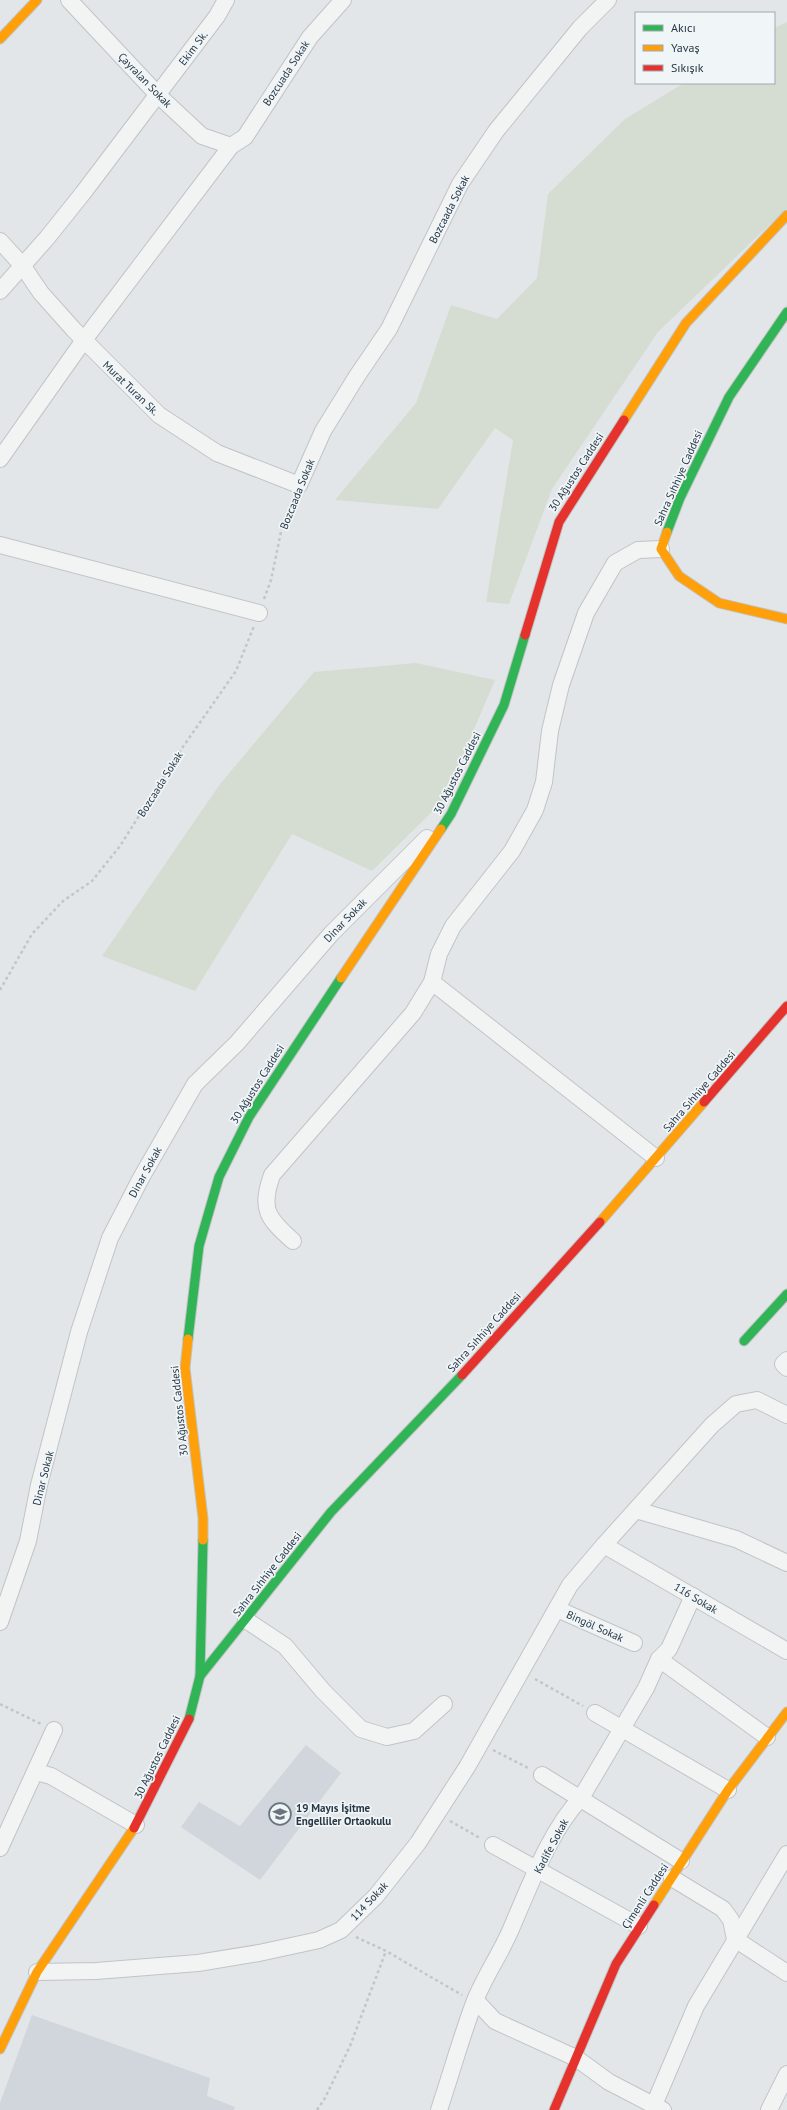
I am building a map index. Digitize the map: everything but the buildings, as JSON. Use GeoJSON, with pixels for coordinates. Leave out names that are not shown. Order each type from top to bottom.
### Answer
{"type":"FeatureCollection","features":[{"type":"Feature","properties":{"kind":"main road"},"geometry":{"type":"LineString","coordinates":[[0,39],[37,0]]}},
{"type":"Feature","properties":{"kind":"main road","name":"30 Ağustos Caddesi"},"geometry":{"type":"LineString","coordinates":[[0,2049],[37,1972],[136,1825],[188,1725],[200,1676],[203,1518],[185,1368],[199,1246],[218,1177],[248,1117],[451,814],[504,705],[559,522],[686,323],[787,214]]}},
{"type":"Feature","properties":{"kind":"main road","name":"Sahra Sıhhiye Caddesi"},"geometry":{"type":"LineString","coordinates":[[661,549],[680,498],[729,397],[787,312]]}},
{"type":"Feature","properties":{"kind":"main road"},"geometry":{"type":"LineString","coordinates":[[661,549],[679,576],[719,603],[787,619]]}},
{"type":"Feature","properties":{"kind":"main road","name":"Sahra Sıhhiye Caddesi"},"geometry":{"type":"LineString","coordinates":[[200,1676],[331,1512],[462,1375],[656,1158],[787,1006]]}},
{"type":"Feature","properties":{"kind":"main road"},"geometry":{"type":"LineString","coordinates":[[744,1341],[787,1294]]}},
{"type":"Feature","properties":{"kind":"main road","name":"Çimenli Caddesi"},"geometry":{"type":"LineString","coordinates":[[554,2110],[616,1964],[639,1926],[672,1878],[681,1861],[728,1790],[787,1712]]}},
{"type":"Feature","properties":{"kind":"street","name":"Çayralan Sokak"},"geometry":{"type":"LineString","coordinates":[[69,0],[158,95],[202,136],[231,146]]}},
{"type":"Feature","properties":{"kind":"street","name":"Ekim Sk."},"geometry":{"type":"LineString","coordinates":[[0,291],[52,232],[158,95],[217,16],[226,0]]}},
{"type":"Feature","properties":{"kind":"street","name":"Bozcuada Sokak"},"geometry":{"type":"LineString","coordinates":[[0,459],[84,340],[231,146],[245,137],[310,37],[343,0]]}},
{"type":"Feature","properties":{"kind":"street","name":"Bozcaada Sokak"},"geometry":{"type":"LineString","coordinates":[[299,485],[323,431],[357,376],[389,329],[460,184],[496,130],[580,28],[608,0]]}},
{"type":"Feature","properties":{"kind":"street","name":"Murat Turan Sk."},"geometry":{"type":"LineString","coordinates":[[0,241],[22,265],[41,293],[84,340],[159,416],[217,453],[299,485]]}},
{"type":"Feature","properties":{"kind":"street"},"geometry":{"type":"LineString","coordinates":[[0,545],[259,613]]}},
{"type":"Feature","properties":{"kind":"street"},"geometry":{"type":"LineString","coordinates":[[293,1241],[275,1225],[269,1215],[265,1195],[272,1175],[413,1012],[432,982],[439,954],[453,926],[512,851],[535,810],[544,782],[550,731],[561,685],[586,613],[615,563],[638,550],[661,549]]}},
{"type":"Feature","properties":{"kind":"street","name":"Dinar Sokak"},"geometry":{"type":"LineString","coordinates":[[0,1622],[28,1542],[39,1486],[79,1332],[110,1238],[141,1178],[195,1084],[236,1043],[331,934],[451,814]]}},
{"type":"Feature","properties":{"kind":"street"},"geometry":{"type":"LineString","coordinates":[[432,982],[656,1158]]}},
{"type":"Feature","properties":{"kind":"street","name":"114 Sokak"},"geometry":{"type":"LineString","coordinates":[[37,1972],[96,1971],[198,1963],[259,1953],[311,1942],[341,1930],[376,1896],[418,1843],[480,1744],[570,1586],[604,1545],[712,1425],[736,1404],[757,1400],[787,1415]]}},
{"type":"Feature","properties":{"kind":"street"},"geometry":{"type":"LineString","coordinates":[[636,1510],[666,1520],[736,1539],[787,1563]]}},
{"type":"Feature","properties":{"kind":"street","name":"116 Sokak"},"geometry":{"type":"LineString","coordinates":[[604,1545],[787,1651]]}},
{"type":"Feature","properties":{"kind":"street","name":"Kadife Sokak"},"geometry":{"type":"LineString","coordinates":[[439,2110],[475,2002],[498,1957],[552,1841],[572,1808],[582,1798],[646,1688],[659,1658],[669,1649],[693,1596]]}},
{"type":"Feature","properties":{"kind":"street","name":"Bingöl Sokak"},"geometry":{"type":"LineString","coordinates":[[557,1609],[634,1643]]}},
{"type":"Feature","properties":{"kind":"street"},"geometry":{"type":"LineString","coordinates":[[246,1620],[285,1646],[323,1691],[361,1729],[387,1737],[414,1731],[444,1704]]}},
{"type":"Feature","properties":{"kind":"street"},"geometry":{"type":"LineString","coordinates":[[659,1658],[767,1737]]}},
{"type":"Feature","properties":{"kind":"street"},"geometry":{"type":"LineString","coordinates":[[595,1713],[728,1790]]}},
{"type":"Feature","properties":{"kind":"street"},"geometry":{"type":"LineString","coordinates":[[0,1848],[54,1730]]}},
{"type":"Feature","properties":{"kind":"street"},"geometry":{"type":"LineString","coordinates":[[36,1772],[51,1776],[136,1825]]}},
{"type":"Feature","properties":{"kind":"street"},"geometry":{"type":"LineString","coordinates":[[542,1775],[582,1798],[681,1861]]}},
{"type":"Feature","properties":{"kind":"street"},"geometry":{"type":"LineString","coordinates":[[493,1845],[539,1869],[639,1926]]}},
{"type":"Feature","properties":{"kind":"street"},"geometry":{"type":"LineString","coordinates":[[475,2002],[479,2004],[495,2021],[576,2058],[609,2082],[658,2108],[696,2006],[735,1939],[785,1864]]}},
{"type":"Feature","properties":{"kind":"street"},"geometry":{"type":"LineString","coordinates":[[672,1878],[723,1909],[731,1920],[735,1939],[787,1973]]}},
{"type":"Feature","properties":{"kind":"street"},"geometry":{"type":"LineString","coordinates":[[769,2110],[787,2074]]}},
{"type":"Feature","properties":{"kind":"path","name":"Bozcaada Sokak"},"geometry":{"type":"LineString","coordinates":[[0,990],[32,934],[63,902],[92,881],[120,846],[180,751],[236,670],[271,580],[282,527],[299,485]]}},
{"type":"Feature","properties":{"kind":"path"},"geometry":{"type":"LineString","coordinates":[[521,1671],[595,1713]]}},
{"type":"Feature","properties":{"kind":"path"},"geometry":{"type":"LineString","coordinates":[[0,1704],[54,1730]]}},
{"type":"Feature","properties":{"kind":"path"},"geometry":{"type":"LineString","coordinates":[[480,1744],[542,1775]]}},
{"type":"Feature","properties":{"kind":"path"},"geometry":{"type":"LineString","coordinates":[[437,1814],[493,1845]]}},
{"type":"Feature","properties":{"kind":"path"},"geometry":{"type":"LineString","coordinates":[[341,1930],[386,1951],[475,2002]]}},
{"type":"Feature","properties":{"kind":"path"},"geometry":{"type":"LineString","coordinates":[[317,2110],[325,2098],[350,2046],[386,1951]]}},
{"type":"Feature","properties":{"kind":"shaded area"},"geometry":{"type":"Polygon","coordinates":[[[787,22],[787,208],[658,332],[552,489],[509,604],[486,602],[513,440],[495,428],[438,509],[335,500],[416,403],[451,305],[497,319],[537,278],[548,194],[625,119],[682,84],[775,84],[775,28],[787,22]]]}},
{"type":"Feature","properties":{"kind":"shaded area"},"geometry":{"type":"Polygon","coordinates":[[[416,663],[495,680],[444,800],[372,871],[292,834],[195,991],[102,956],[220,784],[314,672],[416,663]]]}},
{"type":"Feature","properties":{"kind":"shaded area","name":"19 Mayıs İşitme Engelliler Ortaokulu"},"geometry":{"type":"Polygon","coordinates":[[[306,1745],[341,1773],[260,1880],[181,1827],[199,1802],[240,1826],[306,1745]]]}},
{"type":"Feature","properties":{"kind":"shaded area"},"geometry":{"type":"Polygon","coordinates":[[[32,2015],[210,2078],[207,2096],[235,2107],[234,2110],[0,2110],[0,2103],[32,2015]]]}},
{"type":"Feature","properties":{"kind":"traffic: fast"},"geometry":{"type":"LineString","coordinates":[[667,532],[680,498],[729,397],[787,312]]}},
{"type":"Feature","properties":{"kind":"traffic: fast"},"geometry":{"type":"LineString","coordinates":[[441,829],[451,814],[504,705],[525,635]]}},
{"type":"Feature","properties":{"kind":"traffic: fast"},"geometry":{"type":"LineString","coordinates":[[188,1339],[199,1246],[219,1177],[249,1117],[341,978]]}},
{"type":"Feature","properties":{"kind":"traffic: fast"},"geometry":{"type":"LineString","coordinates":[[744,1341],[787,1294]]}},
{"type":"Feature","properties":{"kind":"traffic: fast"},"geometry":{"type":"LineString","coordinates":[[200,1676],[331,1512],[462,1375]]}},
{"type":"Feature","properties":{"kind":"traffic: fast"},"geometry":{"type":"LineString","coordinates":[[189,1719],[200,1676],[203,1540]]}},
{"type":"Feature","properties":{"kind":"traffic: slow"},"geometry":{"type":"LineString","coordinates":[[0,39],[37,0]]}},
{"type":"Feature","properties":{"kind":"traffic: slow"},"geometry":{"type":"LineString","coordinates":[[624,420],[686,323],[787,215]]}},
{"type":"Feature","properties":{"kind":"traffic: slow"},"geometry":{"type":"LineString","coordinates":[[667,532],[661,549],[679,576],[719,603],[787,619]]}},
{"type":"Feature","properties":{"kind":"traffic: slow"},"geometry":{"type":"LineString","coordinates":[[341,978],[441,829]]}},
{"type":"Feature","properties":{"kind":"traffic: slow"},"geometry":{"type":"LineString","coordinates":[[600,1222],[704,1102]]}},
{"type":"Feature","properties":{"kind":"traffic: slow"},"geometry":{"type":"LineString","coordinates":[[188,1339],[185,1368],[203,1518],[203,1540]]}},
{"type":"Feature","properties":{"kind":"traffic: slow"},"geometry":{"type":"LineString","coordinates":[[654,1905],[728,1790],[787,1712]]}},
{"type":"Feature","properties":{"kind":"traffic: slow"},"geometry":{"type":"LineString","coordinates":[[0,2049],[37,1972],[134,1828]]}},
{"type":"Feature","properties":{"kind":"traffic: jam"},"geometry":{"type":"LineString","coordinates":[[525,635],[559,522],[624,420]]}},
{"type":"Feature","properties":{"kind":"traffic: jam"},"geometry":{"type":"LineString","coordinates":[[704,1102],[787,1006]]}},
{"type":"Feature","properties":{"kind":"traffic: jam"},"geometry":{"type":"LineString","coordinates":[[462,1375],[600,1222]]}},
{"type":"Feature","properties":{"kind":"traffic: jam"},"geometry":{"type":"LineString","coordinates":[[134,1828],[189,1719]]}},
{"type":"Feature","properties":{"kind":"traffic: jam"},"geometry":{"type":"LineString","coordinates":[[554,2110],[616,1964],[654,1905]]}},
{"type":"Feature","properties":{"kind":"place","name":"19 Mayıs İşitme Engelliler Ortaokulu"},"geometry":{"type":"Point","coordinates":[280,1814]}}]}
